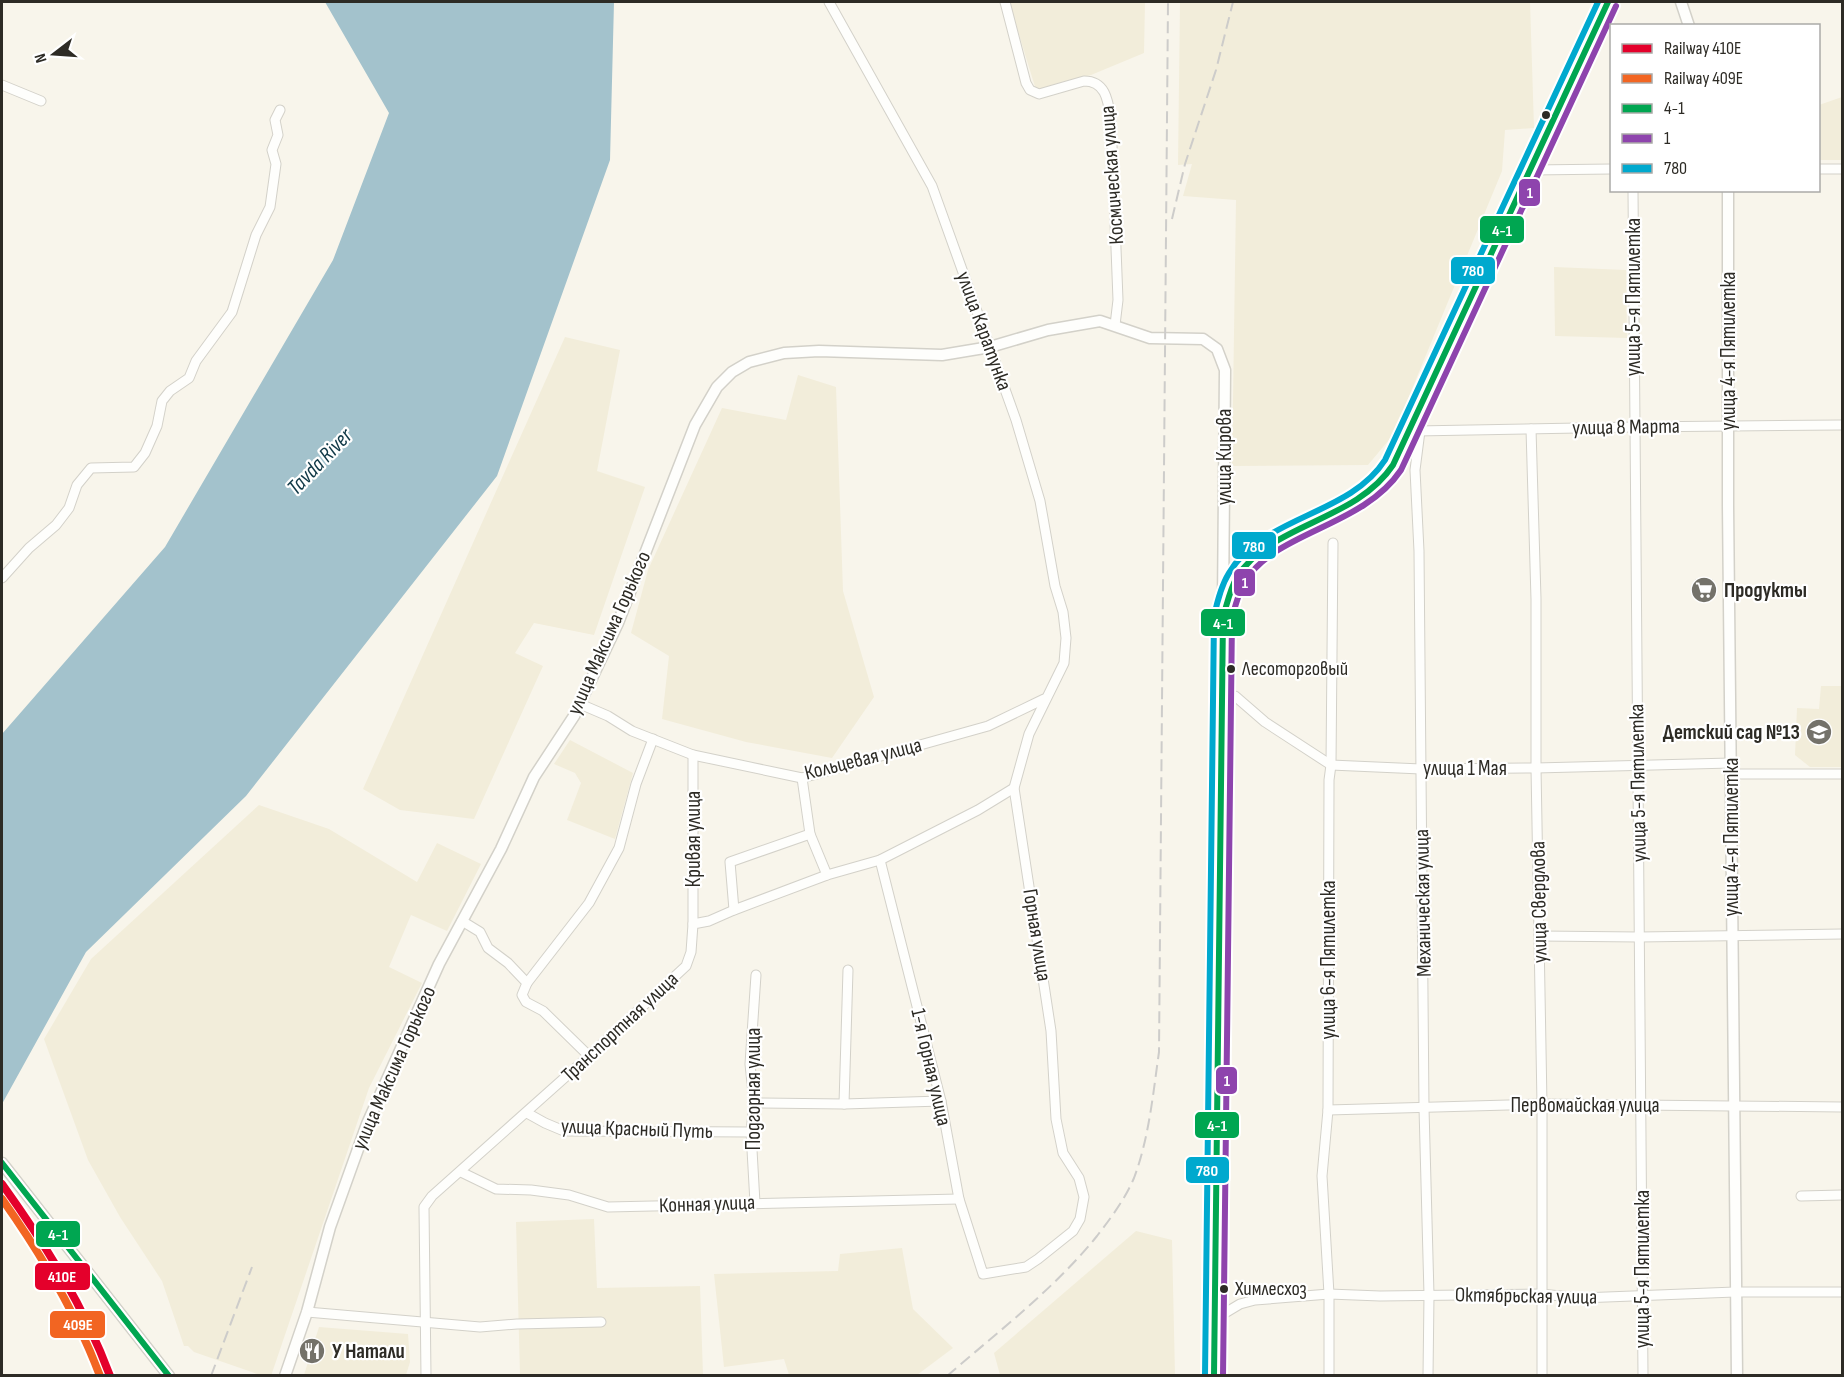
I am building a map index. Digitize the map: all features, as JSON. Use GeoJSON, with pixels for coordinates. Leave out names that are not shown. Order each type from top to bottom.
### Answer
{"type":"FeatureCollection","features":[{"type":"Feature","properties":{"kind":"main road","name":"Механическая улица"},"geometry":{"type":"LineString","coordinates":[[1415,431],[1608,2]]}},
{"type":"Feature","properties":{"kind":"main road","name":"улица Кирова"},"geometry":{"type":"LineString","coordinates":[[1214,1376],[1223,617],[1230,592],[1247,565],[1290,535],[1367,494],[1383,481],[1415,431]]}},
{"type":"Feature","properties":{"kind":"street","name":"улица Каратунка"},"geometry":{"type":"LineString","coordinates":[[829,2],[932,186],[1016,420],[1040,501],[1054,586],[1063,612],[1066,638],[1064,663],[1054,683]]}},
{"type":"Feature","properties":{"kind":"street","name":"Космическая улица"},"geometry":{"type":"LineString","coordinates":[[1005,2],[1026,83],[1030,90],[1040,93],[1092,81],[1104,89],[1107,95],[1111,118],[1118,277],[1115,325]]}},
{"type":"Feature","properties":{"kind":"street"},"geometry":{"type":"LineString","coordinates":[[1681,2],[1688,24]]}},
{"type":"Feature","properties":{"kind":"street"},"geometry":{"type":"LineString","coordinates":[[2,85],[41,101]]}},
{"type":"Feature","properties":{"kind":"street"},"geometry":{"type":"LineString","coordinates":[[2,578],[29,548],[56,525],[69,508],[78,485],[91,468],[134,467],[145,453],[157,426],[162,401],[170,391],[189,378],[196,361],[232,312],[256,235],[270,207],[276,164],[272,150],[278,135],[275,120],[280,110]]}},
{"type":"Feature","properties":{"kind":"street"},"geometry":{"type":"LineString","coordinates":[[1532,170],[1610,169]]}},
{"type":"Feature","properties":{"kind":"street"},"geometry":{"type":"LineString","coordinates":[[1820,169],[1842,169]]}},
{"type":"Feature","properties":{"kind":"street","name":"улица 5-я Пятилетка"},"geometry":{"type":"LineString","coordinates":[[1633,192],[1643,1376]]}},
{"type":"Feature","properties":{"kind":"street","name":"улица 4-я Пятилетка"},"geometry":{"type":"LineString","coordinates":[[1728,192],[1737,1376]]}},
{"type":"Feature","properties":{"kind":"street","name":"улица Максима Горького"},"geometry":{"type":"LineString","coordinates":[[285,1376],[307,1312],[330,1227],[367,1124],[440,964],[501,849],[534,777],[580,704],[618,623],[695,425],[717,387],[732,372],[749,362],[784,353],[819,351],[942,355],[990,347],[1048,330],[1100,321],[1150,338],[1203,339],[1217,349],[1225,369]]}},
{"type":"Feature","properties":{"kind":"street","name":"улица Кирова"},"geometry":{"type":"LineString","coordinates":[[1223,617],[1225,369]]}},
{"type":"Feature","properties":{"kind":"street","name":"улица 8 Марта"},"geometry":{"type":"LineString","coordinates":[[1415,431],[1842,425]]}},
{"type":"Feature","properties":{"kind":"street","name":"улица Свердлова"},"geometry":{"type":"LineString","coordinates":[[1531,429],[1536,599],[1536,768],[1542,1104],[1542,1376]]}},
{"type":"Feature","properties":{"kind":"street","name":"Механическая улица"},"geometry":{"type":"LineString","coordinates":[[1415,431],[1414,470],[1419,551],[1424,1108],[1429,1295],[1428,1376]]}},
{"type":"Feature","properties":{"kind":"street","name":"улица 6-я Пятилетка"},"geometry":{"type":"LineString","coordinates":[[1329,1376],[1329,1294],[1322,1176],[1328,1110],[1329,780],[1333,543]]}},
{"type":"Feature","properties":{"kind":"street","name":"Горная улица"},"geometry":{"type":"LineString","coordinates":[[983,1274],[1026,1267],[1073,1232],[1080,1219],[1084,1197],[1079,1178],[1063,1153],[1056,1119],[1051,1031],[1014,788],[1029,734],[1044,699],[1054,683]]}},
{"type":"Feature","properties":{"kind":"street"},"geometry":{"type":"LineString","coordinates":[[1223,693],[1235,696],[1264,722],[1331,765]]}},
{"type":"Feature","properties":{"kind":"street","name":"Кольцевая улица"},"geometry":{"type":"LineString","coordinates":[[580,704],[608,716],[632,731],[693,755],[801,778],[988,726],[1044,699]]}},
{"type":"Feature","properties":{"kind":"street"},"geometry":{"type":"LineString","coordinates":[[590,1056],[543,1011],[526,1002],[522,994],[527,983],[589,903],[619,848],[636,784],[652,739]]}},
{"type":"Feature","properties":{"kind":"street","name":"Кривая улица"},"geometry":{"type":"LineString","coordinates":[[693,755],[693,924]]}},
{"type":"Feature","properties":{"kind":"street","name":"улица 1 Мая"},"geometry":{"type":"LineString","coordinates":[[1331,765],[1421,769],[1731,768],[1842,774]]}},
{"type":"Feature","properties":{"kind":"street"},"geometry":{"type":"LineString","coordinates":[[801,778],[810,834],[827,875]]}},
{"type":"Feature","properties":{"kind":"street"},"geometry":{"type":"LineString","coordinates":[[693,924],[709,921],[827,875],[880,860],[978,810],[1014,788]]}},
{"type":"Feature","properties":{"kind":"street"},"geometry":{"type":"LineString","coordinates":[[734,910],[730,862],[810,834]]}},
{"type":"Feature","properties":{"kind":"street","name":"1-я Горная улица"},"geometry":{"type":"LineString","coordinates":[[880,860],[941,1101],[959,1199],[983,1274]]}},
{"type":"Feature","properties":{"kind":"street"},"geometry":{"type":"LineString","coordinates":[[462,921],[480,932],[488,948],[508,963],[527,983]]}},
{"type":"Feature","properties":{"kind":"street","name":"Транспортная улица"},"geometry":{"type":"LineString","coordinates":[[425,1323],[424,1207],[432,1196],[590,1056],[686,966],[691,952],[693,924]]}},
{"type":"Feature","properties":{"kind":"street"},"geometry":{"type":"LineString","coordinates":[[1540,936],[1842,934]]}},
{"type":"Feature","properties":{"kind":"street"},"geometry":{"type":"LineString","coordinates":[[844,1104],[848,970]]}},
{"type":"Feature","properties":{"kind":"street","name":"Подгорная улица"},"geometry":{"type":"LineString","coordinates":[[755,1203],[751,1132],[754,1103],[750,1065],[756,975]]}},
{"type":"Feature","properties":{"kind":"street"},"geometry":{"type":"LineString","coordinates":[[754,1103],[844,1104],[941,1101]]}},
{"type":"Feature","properties":{"kind":"street","name":"Первомайская улица"},"geometry":{"type":"LineString","coordinates":[[1328,1110],[1542,1104],[1842,1107]]}},
{"type":"Feature","properties":{"kind":"street","name":"улица Красный Путь"},"geometry":{"type":"LineString","coordinates":[[527,1113],[564,1131],[751,1132]]}},
{"type":"Feature","properties":{"kind":"street"},"geometry":{"type":"LineString","coordinates":[[2,1163],[169,1376]]}},
{"type":"Feature","properties":{"kind":"street","name":"Конная улица"},"geometry":{"type":"LineString","coordinates":[[461,1172],[496,1189],[531,1190],[569,1195],[608,1207],[959,1199]]}},
{"type":"Feature","properties":{"kind":"street"},"geometry":{"type":"LineString","coordinates":[[1802,1196],[1842,1195]]}},
{"type":"Feature","properties":{"kind":"street","name":"Октябрьская улица"},"geometry":{"type":"LineString","coordinates":[[1215,1319],[1240,1304],[1255,1300],[1329,1294],[1380,1296],[1541,1294],[1581,1298],[1735,1292],[1842,1293]]}},
{"type":"Feature","properties":{"kind":"street"},"geometry":{"type":"LineString","coordinates":[[307,1312],[480,1327],[601,1322]]}},
{"type":"Feature","properties":{"kind":"street"},"geometry":{"type":"LineString","coordinates":[[425,1323],[426,1376]]}},
{"type":"Feature","properties":{"kind":"shaded area"},"geometry":{"type":"Polygon","coordinates":[[[1009,2],[1145,2],[1144,53],[1091,75],[1036,90],[1009,2]]]}},
{"type":"Feature","properties":{"kind":"shaded area"},"geometry":{"type":"Polygon","coordinates":[[[1180,2],[1530,2],[1534,128],[1505,130],[1502,171],[1393,435],[1368,465],[1232,466],[1236,200],[1183,196],[1192,164],[1178,165],[1180,2]]]}},
{"type":"Feature","properties":{"kind":"shaded area"},"geometry":{"type":"Polygon","coordinates":[[[1842,97],[1842,160],[1820,160],[1820,105],[1842,97]]]}},
{"type":"Feature","properties":{"kind":"shaded area"},"geometry":{"type":"Polygon","coordinates":[[[1554,267],[1626,270],[1627,338],[1555,336],[1554,267]]]}},
{"type":"Feature","properties":{"kind":"shaded area"},"geometry":{"type":"Polygon","coordinates":[[[565,337],[620,350],[597,471],[645,487],[594,635],[534,623],[515,653],[543,666],[474,819],[400,810],[363,789],[565,337]]]}},
{"type":"Feature","properties":{"kind":"shaded area"},"geometry":{"type":"Polygon","coordinates":[[[798,375],[836,387],[843,591],[874,697],[832,758],[746,742],[662,719],[669,656],[631,633],[648,570],[722,408],[786,420],[798,375]]]}},
{"type":"Feature","properties":{"kind":"shaded area","name":"Детский сад №13"},"geometry":{"type":"Polygon","coordinates":[[[1821,686],[1842,686],[1842,767],[1810,767],[1795,755],[1797,708],[1819,709],[1821,686]]]}},
{"type":"Feature","properties":{"kind":"shaded area"},"geometry":{"type":"Polygon","coordinates":[[[570,740],[633,773],[615,839],[567,820],[581,783],[575,773],[554,764],[570,740]]]}},
{"type":"Feature","properties":{"kind":"shaded area"},"geometry":{"type":"Polygon","coordinates":[[[259,805],[329,829],[417,882],[437,843],[481,864],[447,931],[411,915],[389,967],[422,983],[369,1088],[271,1376],[260,1375],[194,1352],[188,1346],[184,1346],[162,1281],[120,1217],[88,1160],[44,1039],[91,959],[259,805]]]}},
{"type":"Feature","properties":{"kind":"shaded area"},"geometry":{"type":"Polygon","coordinates":[[[594,1219],[597,1288],[700,1286],[703,1375],[520,1375],[516,1222],[594,1219]]]}},
{"type":"Feature","properties":{"kind":"shaded area"},"geometry":{"type":"Polygon","coordinates":[[[1136,1231],[1172,1240],[1175,1375],[1000,1375],[994,1353],[1136,1231]]]}},
{"type":"Feature","properties":{"kind":"shaded area"},"geometry":{"type":"Polygon","coordinates":[[[902,1248],[913,1309],[953,1348],[917,1375],[789,1375],[784,1359],[724,1367],[714,1274],[838,1271],[840,1254],[902,1248]]]}},
{"type":"Feature","properties":{"kind":"shaded area"},"geometry":{"type":"Polygon","coordinates":[[[319,1327],[408,1334],[410,1362],[406,1375],[304,1375],[319,1327]]]}},
{"type":"Feature","properties":{"kind":"water","name":"Tavda River"},"geometry":{"type":"Polygon","coordinates":[[[325,2],[614,2],[610,160],[497,476],[246,796],[86,952],[2,1104],[2,734],[165,547],[333,260],[389,113],[325,2]]]}},
{"type":"Feature","properties":{"kind":"railway"},"geometry":{"type":"LineString","coordinates":[[947,1376],[1044,1292],[1097,1236],[1122,1201],[1134,1178],[1150,1116],[1159,1052],[1168,2]]}},
{"type":"Feature","properties":{"kind":"railway"},"geometry":{"type":"LineString","coordinates":[[1172,219],[1185,164],[1216,70],[1233,2]]}},
{"type":"Feature","properties":{"kind":"railway"},"geometry":{"type":"LineString","coordinates":[[211,1376],[252,1267]]}},
{"type":"Feature","properties":{"kind":"rail line","name":"410E"},"geometry":{"type":"LineString","coordinates":[[2,1184],[33,1229],[76,1300],[110,1376]]}},
{"type":"Feature","properties":{"kind":"rail line","name":"409E"},"geometry":{"type":"LineString","coordinates":[[2,1199],[57,1284],[100,1376]]}},
{"type":"Feature","properties":{"kind":"transit line","name":"780"},"geometry":{"type":"LineString","coordinates":[[1205,1376],[1214,617],[1218,600],[1229,573],[1244,554],[1263,539],[1350,493],[1369,479],[1385,460],[1598,2]]}},
{"type":"Feature","properties":{"kind":"transit line","name":"4-1"},"geometry":{"type":"LineString","coordinates":[[1214,1376],[1223,617],[1227,602],[1237,577],[1252,559],[1270,545],[1357,499],[1377,484],[1393,465],[1608,2]]}},
{"type":"Feature","properties":{"kind":"transit line","name":"1"},"geometry":{"type":"LineString","coordinates":[[1223,1376],[1232,618],[1244,583],[1258,566],[1276,552],[1364,505],[1384,489],[1401,470],[1616,6]]}},
{"type":"Feature","properties":{"kind":"transit line","name":"4-1"},"geometry":{"type":"LineString","coordinates":[[2,1163],[169,1376]]}},
{"type":"Feature","properties":{"kind":"place","name":"Продукты"},"geometry":{"type":"Point","coordinates":[1704,590]}},
{"type":"Feature","properties":{"kind":"place","name":"Лесоторговый"},"geometry":{"type":"Point","coordinates":[1231,669]}},
{"type":"Feature","properties":{"kind":"place","name":"Детский сад №13"},"geometry":{"type":"Point","coordinates":[1819,732]}},
{"type":"Feature","properties":{"kind":"place","name":"Химлесхоз"},"geometry":{"type":"Point","coordinates":[1224,1289]}},
{"type":"Feature","properties":{"kind":"place","name":"У Натали"},"geometry":{"type":"Point","coordinates":[312,1351]}}]}
